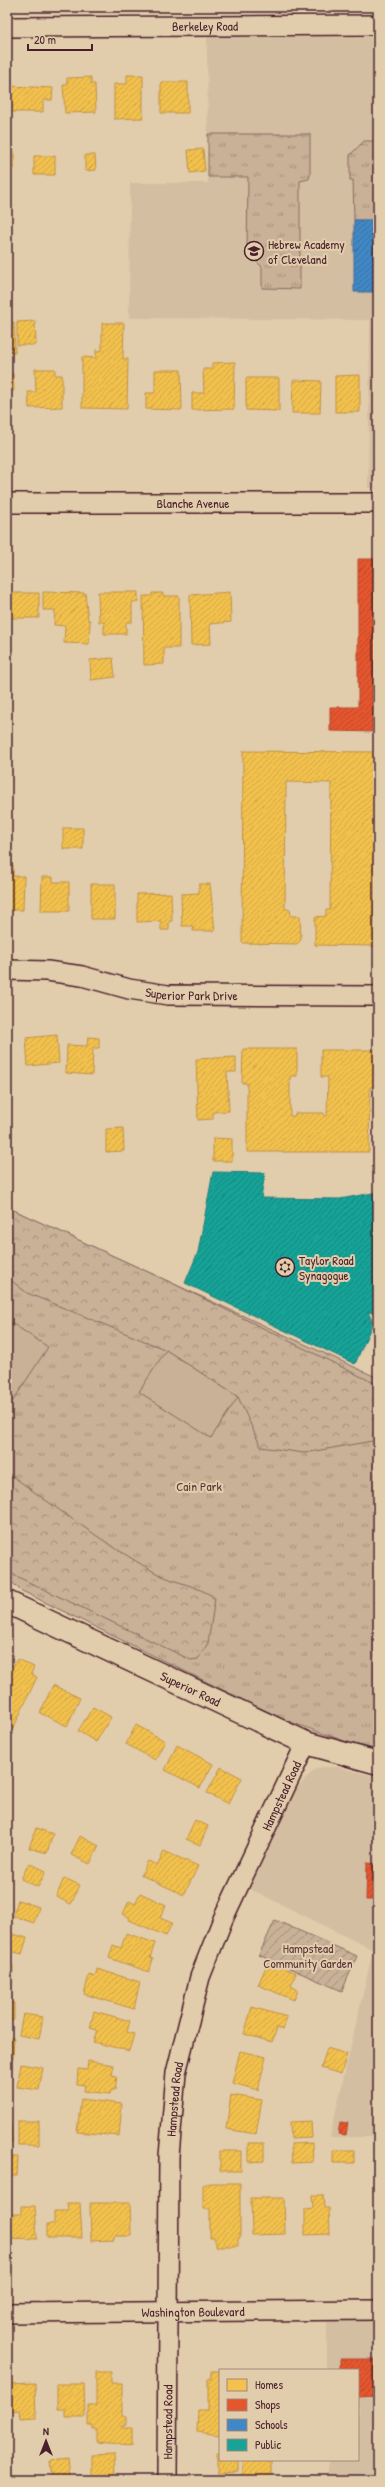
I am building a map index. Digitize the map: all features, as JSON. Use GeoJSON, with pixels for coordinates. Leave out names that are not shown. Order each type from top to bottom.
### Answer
{"type":"FeatureCollection","features":[{"type":"Feature","properties":{"kind":"street","name":"Berkeley Road"},"geometry":{"type":"LineString","coordinates":[[7,27],[378,25]]}},
{"type":"Feature","properties":{"kind":"street","name":"Blanche Avenue"},"geometry":{"type":"LineString","coordinates":[[7,503],[378,503]]}},
{"type":"Feature","properties":{"kind":"street","name":"Superior Park Drive"},"geometry":{"type":"LineString","coordinates":[[7,970],[47,971],[82,976],[129,989],[168,995],[378,996]]}},
{"type":"Feature","properties":{"kind":"street","name":"Superior Road"},"geometry":{"type":"LineString","coordinates":[[7,1602],[306,1743],[378,1763]]}},
{"type":"Feature","properties":{"kind":"street","name":"Hampstead Road"},"geometry":{"type":"LineString","coordinates":[[167,2480],[167,2310],[170,2120],[176,2073],[187,2021],[200,1977],[223,1919],[306,1743]]}},
{"type":"Feature","properties":{"kind":"street","name":"Washington Boulevard"},"geometry":{"type":"LineString","coordinates":[[7,2313],[167,2310],[378,2310]]}},
{"type":"Feature","properties":{"kind":"shaded area","name":"Hebrew Academy of Cleveland"},"geometry":{"type":"Polygon","coordinates":[[[207,37],[378,37],[378,488],[368,488],[370,320],[129,318],[130,183],[208,183],[207,37]]]}},
{"type":"Feature","properties":{"kind":"shaded area"},"geometry":{"type":"Polygon","coordinates":[[[321,1767],[338,1767],[378,1777],[378,2137],[330,2137],[373,1950],[250,1889],[295,1790],[314,1770],[321,1767]]]}},
{"type":"Feature","properties":{"kind":"shaded area"},"geometry":{"type":"Polygon","coordinates":[[[327,2320],[378,2321],[378,2480],[328,2480],[328,2461],[359,2461],[359,2369],[327,2369],[327,2320]]]}},
{"type":"Feature","properties":{"kind":"green space"},"geometry":{"type":"Polygon","coordinates":[[[208,134],[310,134],[310,175],[309,179],[300,181],[300,289],[262,288],[262,267],[247,252],[248,177],[208,177],[208,134]]]}},
{"type":"Feature","properties":{"kind":"green space"},"geometry":{"type":"Polygon","coordinates":[[[364,141],[378,141],[378,220],[354,220],[353,180],[350,180],[350,155],[364,141]]]}},
{"type":"Feature","properties":{"kind":"green space","name":"Cain Park"},"geometry":{"type":"Polygon","coordinates":[[[7,1207],[378,1378],[378,1750],[350,1743],[282,1719],[20,1590],[7,1577],[7,1207]]]}},
{"type":"Feature","properties":{"kind":"green space"},"geometry":{"type":"Polygon","coordinates":[[[7,1207],[170,1282],[378,1385],[378,1440],[304,1453],[261,1447],[238,1397],[164,1349],[27,1293],[7,1277],[7,1207]]]}},
{"type":"Feature","properties":{"kind":"green space"},"geometry":{"type":"Polygon","coordinates":[[[7,1320],[48,1347],[7,1410],[7,1320]]]}},
{"type":"Feature","properties":{"kind":"green space"},"geometry":{"type":"Polygon","coordinates":[[[166,1350],[238,1397],[211,1438],[139,1392],[166,1350]]]}},
{"type":"Feature","properties":{"kind":"green space"},"geometry":{"type":"Polygon","coordinates":[[[7,1472],[80,1525],[137,1562],[156,1573],[201,1590],[215,1598],[208,1643],[198,1659],[191,1660],[14,1575],[7,1569],[7,1472]]]}},
{"type":"Feature","properties":{"kind":"green space","name":"Hampstead Community Garden"},"geometry":{"type":"Polygon","coordinates":[[[275,1920],[357,1956],[342,1991],[259,1955],[275,1920]]]}},
{"type":"Feature","properties":{"kind":"building: Homes"},"geometry":{"type":"Polygon","coordinates":[[[127,75],[143,75],[143,118],[114,119],[114,84],[127,84],[127,75]]]}},
{"type":"Feature","properties":{"kind":"building: Homes"},"geometry":{"type":"Polygon","coordinates":[[[91,77],[91,84],[95,84],[96,112],[65,113],[63,85],[67,85],[67,78],[91,77]]]}},
{"type":"Feature","properties":{"kind":"building: Homes"},"geometry":{"type":"Polygon","coordinates":[[[161,82],[188,82],[188,113],[161,113],[161,82]]]}},
{"type":"Feature","properties":{"kind":"building: Homes"},"geometry":{"type":"Polygon","coordinates":[[[12,86],[53,88],[52,100],[43,100],[43,112],[12,112],[12,86]]]}},
{"type":"Feature","properties":{"kind":"building: Homes"},"geometry":{"type":"Polygon","coordinates":[[[203,149],[205,171],[190,173],[188,150],[203,149]]]}},
{"type":"Feature","properties":{"kind":"building: Homes"},"geometry":{"type":"Polygon","coordinates":[[[7,151],[14,151],[14,168],[7,168],[7,151]]]}},
{"type":"Feature","properties":{"kind":"building: Homes"},"geometry":{"type":"Polygon","coordinates":[[[85,155],[95,155],[96,170],[85,171],[85,155]]]}},
{"type":"Feature","properties":{"kind":"building: Homes"},"geometry":{"type":"Polygon","coordinates":[[[34,156],[55,156],[55,175],[34,175],[34,156]]]}},
{"type":"Feature","properties":{"kind":"building: Homes"},"geometry":{"type":"Polygon","coordinates":[[[35,321],[36,345],[17,345],[17,322],[35,321]]]}},
{"type":"Feature","properties":{"kind":"building: Homes"},"geometry":{"type":"Polygon","coordinates":[[[14,322],[15,353],[7,353],[7,323],[14,322]]]}},
{"type":"Feature","properties":{"kind":"building: Homes"},"geometry":{"type":"Polygon","coordinates":[[[102,323],[124,323],[123,359],[128,359],[127,409],[82,408],[82,357],[96,358],[96,350],[102,351],[102,323]]]}},
{"type":"Feature","properties":{"kind":"building: Homes"},"geometry":{"type":"Polygon","coordinates":[[[235,362],[234,409],[192,410],[192,393],[204,393],[203,369],[212,369],[212,363],[235,362]]]}},
{"type":"Feature","properties":{"kind":"building: Homes"},"geometry":{"type":"Polygon","coordinates":[[[35,369],[55,369],[55,375],[62,375],[62,407],[29,408],[28,392],[36,392],[35,369]]]}},
{"type":"Feature","properties":{"kind":"building: Homes"},"geometry":{"type":"Polygon","coordinates":[[[155,370],[181,370],[182,410],[146,409],[146,393],[155,393],[155,370]]]}},
{"type":"Feature","properties":{"kind":"building: Homes"},"geometry":{"type":"Polygon","coordinates":[[[7,373],[13,374],[14,391],[8,391],[7,406],[7,373]]]}},
{"type":"Feature","properties":{"kind":"building: Homes"},"geometry":{"type":"Polygon","coordinates":[[[360,375],[360,412],[335,412],[335,376],[360,375]]]}},
{"type":"Feature","properties":{"kind":"building: Homes"},"geometry":{"type":"Polygon","coordinates":[[[246,378],[279,378],[279,411],[246,410],[246,378]]]}},
{"type":"Feature","properties":{"kind":"building: Homes"},"geometry":{"type":"Polygon","coordinates":[[[293,380],[321,381],[320,413],[292,413],[293,380]]]}},
{"type":"Feature","properties":{"kind":"building: Homes"},"geometry":{"type":"Polygon","coordinates":[[[43,592],[85,593],[88,620],[90,620],[89,644],[64,643],[65,626],[54,625],[55,610],[43,610],[43,592]]]}},
{"type":"Feature","properties":{"kind":"building: Homes"},"geometry":{"type":"Polygon","coordinates":[[[98,592],[138,592],[138,602],[132,602],[132,622],[126,622],[126,634],[104,634],[104,622],[99,622],[98,592]]]}},
{"type":"Feature","properties":{"kind":"building: Homes"},"geometry":{"type":"Polygon","coordinates":[[[230,592],[231,622],[210,624],[211,644],[191,645],[190,595],[230,592]]]}},
{"type":"Feature","properties":{"kind":"building: Homes"},"geometry":{"type":"Polygon","coordinates":[[[7,593],[39,593],[39,618],[7,618],[7,593]]]}},
{"type":"Feature","properties":{"kind":"building: Homes"},"geometry":{"type":"Polygon","coordinates":[[[152,593],[163,593],[163,596],[179,596],[179,648],[164,648],[164,664],[144,665],[143,596],[152,596],[152,593]]]}},
{"type":"Feature","properties":{"kind":"building: Homes"},"geometry":{"type":"Polygon","coordinates":[[[113,658],[115,677],[91,680],[90,660],[113,658]]]}},
{"type":"Feature","properties":{"kind":"building: Homes"},"geometry":{"type":"Polygon","coordinates":[[[243,751],[376,752],[374,946],[315,945],[315,917],[326,916],[326,910],[330,910],[331,783],[286,782],[285,909],[290,909],[291,916],[300,916],[301,940],[297,944],[242,943],[243,751]]]}},
{"type":"Feature","properties":{"kind":"building: Homes"},"geometry":{"type":"Polygon","coordinates":[[[63,828],[83,828],[83,849],[63,849],[63,828]]]}},
{"type":"Feature","properties":{"kind":"building: Homes"},"geometry":{"type":"Polygon","coordinates":[[[7,865],[13,865],[13,876],[24,876],[23,910],[7,910],[7,865]]]}},
{"type":"Feature","properties":{"kind":"building: Homes"},"geometry":{"type":"Polygon","coordinates":[[[42,877],[53,877],[53,882],[69,882],[69,911],[41,911],[42,877]]]}},
{"type":"Feature","properties":{"kind":"building: Homes"},"geometry":{"type":"Polygon","coordinates":[[[91,884],[115,884],[115,919],[91,919],[91,884]]]}},
{"type":"Feature","properties":{"kind":"building: Homes"},"geometry":{"type":"Polygon","coordinates":[[[199,884],[210,884],[215,931],[193,931],[193,926],[182,926],[181,894],[199,893],[199,884]]]}},
{"type":"Feature","properties":{"kind":"building: Homes"},"geometry":{"type":"Polygon","coordinates":[[[171,893],[172,921],[169,921],[169,930],[161,930],[161,921],[137,922],[137,894],[171,893]]]}},
{"type":"Feature","properties":{"kind":"building: Homes"},"geometry":{"type":"Polygon","coordinates":[[[57,1035],[59,1063],[28,1066],[26,1038],[57,1035]]]}},
{"type":"Feature","properties":{"kind":"building: Homes"},"geometry":{"type":"Polygon","coordinates":[[[88,1037],[99,1038],[99,1048],[93,1048],[92,1075],[66,1073],[67,1045],[87,1046],[88,1037]]]}},
{"type":"Feature","properties":{"kind":"building: Homes"},"geometry":{"type":"Polygon","coordinates":[[[243,1049],[297,1049],[297,1076],[290,1076],[290,1116],[295,1116],[295,1113],[324,1113],[324,1116],[327,1116],[328,1077],[321,1077],[321,1050],[377,1050],[377,1087],[370,1087],[369,1152],[247,1152],[247,1083],[242,1083],[243,1049]]]}},
{"type":"Feature","properties":{"kind":"building: Homes"},"geometry":{"type":"Polygon","coordinates":[[[236,1057],[236,1072],[227,1072],[229,1111],[213,1112],[213,1119],[198,1120],[196,1059],[236,1057]]]}},
{"type":"Feature","properties":{"kind":"building: Homes"},"geometry":{"type":"Polygon","coordinates":[[[123,1128],[124,1151],[106,1152],[106,1129],[123,1128]]]}},
{"type":"Feature","properties":{"kind":"building: Homes"},"geometry":{"type":"Polygon","coordinates":[[[213,1138],[232,1139],[232,1161],[213,1161],[213,1138]]]}},
{"type":"Feature","properties":{"kind":"building: Homes"},"geometry":{"type":"Polygon","coordinates":[[[17,1659],[34,1667],[31,1674],[37,1677],[13,1729],[7,1726],[7,1667],[8,1664],[13,1666],[17,1659]]]}},
{"type":"Feature","properties":{"kind":"building: Homes"},"geometry":{"type":"Polygon","coordinates":[[[53,1685],[80,1698],[67,1726],[40,1713],[53,1685]]]}},
{"type":"Feature","properties":{"kind":"building: Homes"},"geometry":{"type":"Polygon","coordinates":[[[93,1707],[111,1717],[96,1742],[78,1731],[93,1707]]]}},
{"type":"Feature","properties":{"kind":"building: Homes"},"geometry":{"type":"Polygon","coordinates":[[[136,1725],[165,1741],[155,1760],[126,1744],[136,1725]]]}},
{"type":"Feature","properties":{"kind":"building: Homes"},"geometry":{"type":"Polygon","coordinates":[[[177,1745],[213,1764],[200,1788],[165,1770],[177,1745]]]}},
{"type":"Feature","properties":{"kind":"building: Homes"},"geometry":{"type":"Polygon","coordinates":[[[221,1767],[242,1778],[228,1804],[207,1793],[221,1767]]]}},
{"type":"Feature","properties":{"kind":"building: Homes"},"geometry":{"type":"Polygon","coordinates":[[[195,1820],[208,1826],[200,1845],[186,1839],[195,1820]]]}},
{"type":"Feature","properties":{"kind":"building: Homes"},"geometry":{"type":"Polygon","coordinates":[[[36,1828],[53,1834],[47,1853],[29,1848],[36,1828]]]}},
{"type":"Feature","properties":{"kind":"building: Homes"},"geometry":{"type":"Polygon","coordinates":[[[80,1836],[99,1846],[90,1864],[71,1855],[80,1836]]]}},
{"type":"Feature","properties":{"kind":"building: Homes"},"geometry":{"type":"Polygon","coordinates":[[[164,1851],[198,1866],[184,1895],[141,1875],[148,1861],[158,1865],[164,1851]]]}},
{"type":"Feature","properties":{"kind":"building: Homes"},"geometry":{"type":"Polygon","coordinates":[[[29,1863],[46,1871],[38,1887],[21,1879],[29,1863]]]}},
{"type":"Feature","properties":{"kind":"building: Homes"},"geometry":{"type":"Polygon","coordinates":[[[64,1878],[80,1885],[71,1904],[56,1897],[64,1878]]]}},
{"type":"Feature","properties":{"kind":"building: Homes"},"geometry":{"type":"Polygon","coordinates":[[[140,1893],[166,1905],[160,1918],[172,1923],[166,1936],[129,1920],[130,1918],[123,1914],[129,1901],[135,1904],[140,1893]]]}},
{"type":"Feature","properties":{"kind":"building: Homes"},"geometry":{"type":"Polygon","coordinates":[[[18,1900],[39,1907],[34,1923],[13,1916],[18,1900]]]}},
{"type":"Feature","properties":{"kind":"building: Homes"},"geometry":{"type":"Polygon","coordinates":[[[9,1933],[27,1938],[22,1954],[7,1950],[9,1933]]]}},
{"type":"Feature","properties":{"kind":"building: Homes"},"geometry":{"type":"Polygon","coordinates":[[[126,1933],[155,1943],[150,1958],[153,1959],[149,1972],[109,1958],[113,1945],[121,1948],[126,1933]]]}},
{"type":"Feature","properties":{"kind":"building: Homes"},"geometry":{"type":"Polygon","coordinates":[[[268,1962],[296,1973],[291,1986],[298,1990],[294,2000],[258,1985],[268,1962]]]}},
{"type":"Feature","properties":{"kind":"building: Homes"},"geometry":{"type":"Polygon","coordinates":[[[7,1966],[13,1966],[12,1986],[7,1986],[7,1966]]]}},
{"type":"Feature","properties":{"kind":"building: Homes"},"geometry":{"type":"Polygon","coordinates":[[[97,1969],[140,1982],[134,2009],[84,1994],[89,1975],[95,1977],[97,1969]]]}},
{"type":"Feature","properties":{"kind":"building: Homes"},"geometry":{"type":"Polygon","coordinates":[[[7,2002],[14,2003],[14,2020],[7,2020],[7,2002]]]}},
{"type":"Feature","properties":{"kind":"building: Homes"},"geometry":{"type":"Polygon","coordinates":[[[252,2007],[287,2017],[283,2030],[277,2028],[272,2042],[244,2034],[252,2007]]]}},
{"type":"Feature","properties":{"kind":"building: Homes"},"geometry":{"type":"Polygon","coordinates":[[[94,2011],[130,2021],[127,2032],[134,2034],[129,2051],[93,2042],[97,2030],[90,2028],[94,2011]]]}},
{"type":"Feature","properties":{"kind":"building: Homes"},"geometry":{"type":"Polygon","coordinates":[[[23,2014],[43,2017],[39,2039],[19,2035],[23,2014]]]}},
{"type":"Feature","properties":{"kind":"building: Homes"},"geometry":{"type":"Polygon","coordinates":[[[7,2038],[14,2038],[13,2059],[7,2059],[7,2038]]]}},
{"type":"Feature","properties":{"kind":"building: Homes"},"geometry":{"type":"Polygon","coordinates":[[[327,2048],[347,2054],[341,2074],[321,2068],[327,2048]]]}},
{"type":"Feature","properties":{"kind":"building: Homes"},"geometry":{"type":"Polygon","coordinates":[[[240,2051],[266,2057],[258,2090],[232,2083],[240,2051]]]}},
{"type":"Feature","properties":{"kind":"building: Homes"},"geometry":{"type":"Polygon","coordinates":[[[88,2061],[114,2065],[112,2075],[117,2076],[115,2090],[111,2090],[110,2094],[84,2091],[85,2085],[77,2084],[78,2069],[87,2070],[88,2061]]]}},
{"type":"Feature","properties":{"kind":"building: Homes"},"geometry":{"type":"Polygon","coordinates":[[[21,2064],[43,2068],[39,2090],[17,2087],[21,2064]]]}},
{"type":"Feature","properties":{"kind":"building: Homes"},"geometry":{"type":"Polygon","coordinates":[[[231,2095],[262,2100],[256,2134],[226,2129],[231,2095]]]}},
{"type":"Feature","properties":{"kind":"building: Homes"},"geometry":{"type":"Polygon","coordinates":[[[81,2099],[122,2104],[119,2136],[77,2132],[81,2099]]]}},
{"type":"Feature","properties":{"kind":"building: Homes"},"geometry":{"type":"Polygon","coordinates":[[[18,2121],[39,2121],[39,2145],[18,2145],[18,2121]]]}},
{"type":"Feature","properties":{"kind":"building: Homes"},"geometry":{"type":"Polygon","coordinates":[[[311,2121],[312,2138],[291,2139],[290,2122],[311,2121]]]}},
{"type":"Feature","properties":{"kind":"building: Homes"},"geometry":{"type":"Polygon","coordinates":[[[7,2124],[11,2124],[12,2142],[7,2142],[7,2124]]]}},
{"type":"Feature","properties":{"kind":"building: Homes"},"geometry":{"type":"Polygon","coordinates":[[[248,2143],[264,2143],[264,2161],[248,2162],[248,2143]]]}},
{"type":"Feature","properties":{"kind":"building: Homes"},"geometry":{"type":"Polygon","coordinates":[[[312,2143],[313,2162],[292,2163],[291,2144],[312,2143]]]}},
{"type":"Feature","properties":{"kind":"building: Homes"},"geometry":{"type":"Polygon","coordinates":[[[333,2150],[354,2150],[354,2163],[333,2163],[333,2150]]]}},
{"type":"Feature","properties":{"kind":"building: Homes"},"geometry":{"type":"Polygon","coordinates":[[[220,2151],[241,2151],[241,2171],[220,2171],[220,2151]]]}},
{"type":"Feature","properties":{"kind":"building: Homes"},"geometry":{"type":"Polygon","coordinates":[[[7,2157],[18,2157],[17,2176],[7,2176],[7,2157]]]}},
{"type":"Feature","properties":{"kind":"building: Homes"},"geometry":{"type":"Polygon","coordinates":[[[210,2183],[240,2183],[240,2238],[238,2238],[238,2246],[215,2246],[215,2238],[210,2238],[210,2209],[203,2209],[203,2185],[210,2183]]]}},
{"type":"Feature","properties":{"kind":"building: Homes"},"geometry":{"type":"Polygon","coordinates":[[[312,2195],[323,2195],[324,2208],[329,2208],[330,2234],[305,2235],[305,2209],[313,2208],[312,2195]]]}},
{"type":"Feature","properties":{"kind":"building: Homes"},"geometry":{"type":"Polygon","coordinates":[[[251,2198],[284,2198],[285,2234],[252,2235],[251,2198]]]}},
{"type":"Feature","properties":{"kind":"building: Homes"},"geometry":{"type":"Polygon","coordinates":[[[67,2203],[80,2203],[82,2238],[47,2238],[47,2224],[54,2224],[54,2211],[68,2211],[67,2203]]]}},
{"type":"Feature","properties":{"kind":"building: Homes"},"geometry":{"type":"Polygon","coordinates":[[[90,2203],[130,2203],[131,2236],[114,2236],[114,2240],[91,2241],[90,2203]]]}},
{"type":"Feature","properties":{"kind":"building: Homes"},"geometry":{"type":"Polygon","coordinates":[[[21,2206],[35,2206],[37,2239],[7,2238],[7,2214],[21,2214],[21,2206]]]}},
{"type":"Feature","properties":{"kind":"building: Homes"},"geometry":{"type":"Polygon","coordinates":[[[211,2371],[219,2371],[219,2435],[197,2432],[198,2410],[208,2410],[208,2379],[211,2379],[211,2371]]]}},
{"type":"Feature","properties":{"kind":"building: Homes"},"geometry":{"type":"Polygon","coordinates":[[[96,2372],[111,2372],[111,2383],[122,2383],[122,2416],[126,2416],[126,2426],[122,2426],[122,2428],[132,2428],[132,2445],[96,2442],[96,2429],[92,2429],[92,2425],[88,2425],[88,2405],[96,2405],[96,2372]]]}},
{"type":"Feature","properties":{"kind":"building: Homes"},"geometry":{"type":"Polygon","coordinates":[[[35,2383],[36,2419],[20,2420],[19,2410],[8,2411],[7,2384],[35,2383]]]}},
{"type":"Feature","properties":{"kind":"building: Homes"},"geometry":{"type":"Polygon","coordinates":[[[57,2384],[84,2384],[85,2417],[65,2417],[65,2409],[57,2409],[57,2384]]]}},
{"type":"Feature","properties":{"kind":"building: Homes"},"geometry":{"type":"Polygon","coordinates":[[[217,2453],[219,2453],[219,2461],[238,2461],[238,2472],[217,2473],[217,2453]]]}},
{"type":"Feature","properties":{"kind":"building: Homes"},"geometry":{"type":"Polygon","coordinates":[[[114,2454],[115,2480],[92,2480],[92,2455],[114,2454]]]}},
{"type":"Feature","properties":{"kind":"building: Homes"},"geometry":{"type":"Polygon","coordinates":[[[9,2456],[10,2475],[7,2475],[7,2457],[9,2456]]]}},
{"type":"Feature","properties":{"kind":"building: Homes"},"geometry":{"type":"Polygon","coordinates":[[[68,2459],[70,2477],[52,2479],[50,2461],[68,2459]]]}},
{"type":"Feature","properties":{"kind":"building: Homes"},"geometry":{"type":"Polygon","coordinates":[[[243,2461],[271,2461],[271,2480],[243,2480],[243,2461]]]}},
{"type":"Feature","properties":{"kind":"building: Shops"},"geometry":{"type":"Polygon","coordinates":[[[358,559],[378,559],[378,732],[330,731],[330,707],[358,707],[358,559]]]}},
{"type":"Feature","properties":{"kind":"building: Shops"},"geometry":{"type":"Polygon","coordinates":[[[367,1863],[378,1864],[378,1900],[366,1900],[367,1863]]]}},
{"type":"Feature","properties":{"kind":"building: Shops"},"geometry":{"type":"Polygon","coordinates":[[[340,2122],[348,2123],[346,2135],[338,2134],[340,2122]]]}},
{"type":"Feature","properties":{"kind":"building: Shops"},"geometry":{"type":"Polygon","coordinates":[[[340,2359],[378,2359],[378,2396],[359,2397],[359,2369],[340,2369],[340,2359]]]}},
{"type":"Feature","properties":{"kind":"building: Schools"},"geometry":{"type":"Polygon","coordinates":[[[354,220],[378,220],[378,292],[354,292],[354,220]]]}},
{"type":"Feature","properties":{"kind":"building: Public","name":"Taylor Road Synagogue"},"geometry":{"type":"Polygon","coordinates":[[[213,1172],[265,1173],[261,1198],[340,1199],[378,1192],[378,1314],[368,1312],[372,1321],[371,1327],[355,1364],[185,1283],[198,1252],[213,1172]]]}},
{"type":"Feature","properties":{"kind":"place","name":"Hebrew Academy of Cleveland"},"geometry":{"type":"Point","coordinates":[254,251]}},
{"type":"Feature","properties":{"kind":"place","name":"Taylor Road Synagogue"},"geometry":{"type":"Point","coordinates":[285,1267]}}]}
